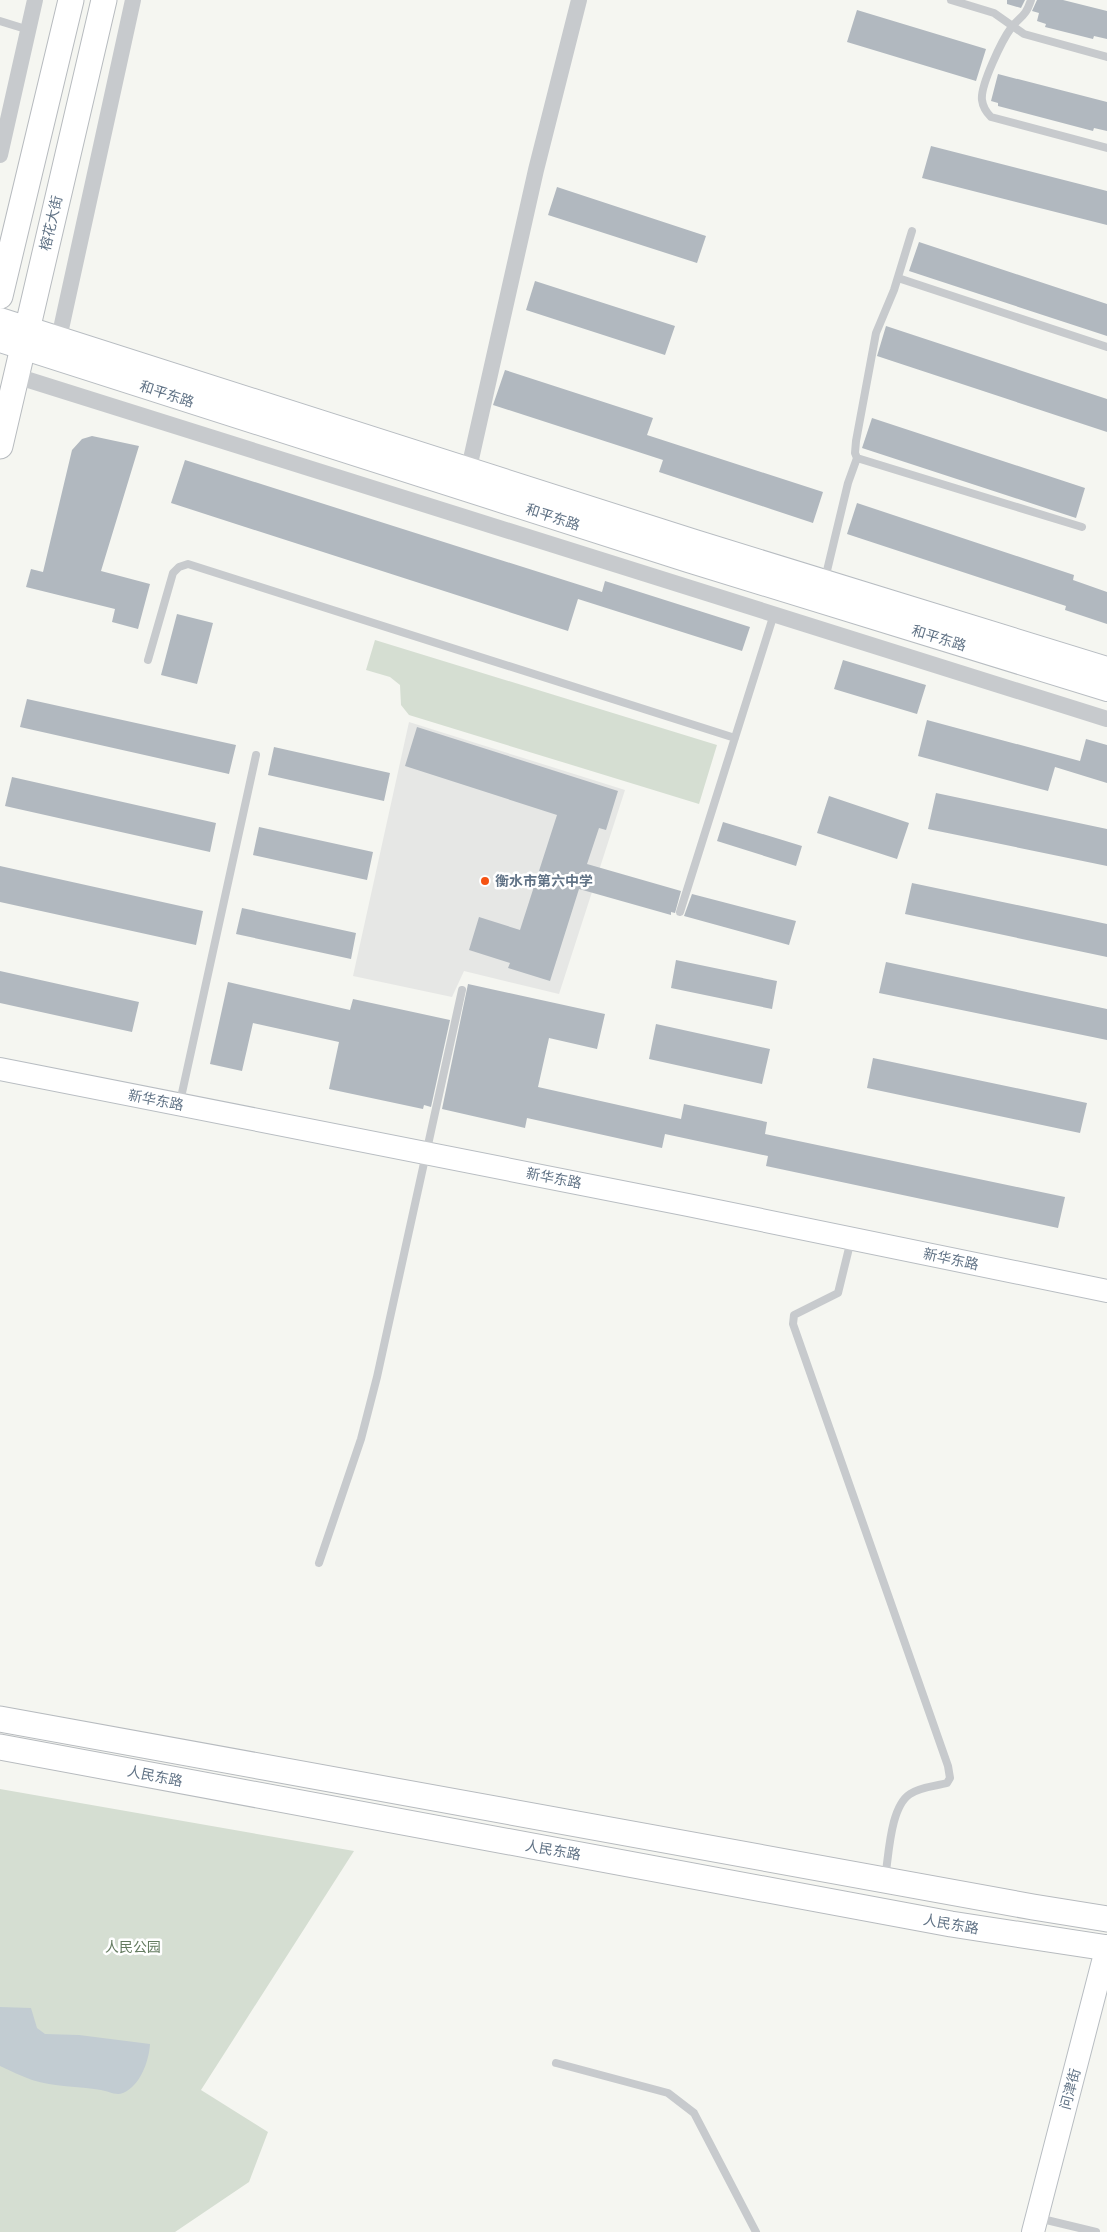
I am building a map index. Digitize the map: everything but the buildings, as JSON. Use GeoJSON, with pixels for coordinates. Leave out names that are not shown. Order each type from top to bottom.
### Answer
{"type":"FeatureCollection","features":[{"type":"Feature","properties":{"kind":"main road"},"geometry":{"type":"LineString","coordinates":[[0,296],[71,0]]}},
{"type":"Feature","properties":{"kind":"main road","name":"榕花大街"},"geometry":{"type":"LineString","coordinates":[[0,446],[16,376],[16,339],[104,0]]}},
{"type":"Feature","properties":{"kind":"main road","name":"和平东路"},"geometry":{"type":"LineString","coordinates":[[0,319],[16,339],[698,564],[1107,690]]}},
{"type":"Feature","properties":{"kind":"main road","name":"和平东路"},"geometry":{"type":"LineString","coordinates":[[16,339],[59,338],[824,581],[1107,668]]}},
{"type":"Feature","properties":{"kind":"main road","name":"新华东路"},"geometry":{"type":"LineString","coordinates":[[0,1069],[851,1238],[1107,1291]]}},
{"type":"Feature","properties":{"kind":"main road","name":"人民东路"},"geometry":{"type":"LineString","coordinates":[[0,1719],[885,1881],[1107,1919]]}},
{"type":"Feature","properties":{"kind":"main road","name":"人民东路"},"geometry":{"type":"LineString","coordinates":[[0,1747],[951,1924],[1107,1948]]}},
{"type":"Feature","properties":{"kind":"main road","name":"问津街"},"geometry":{"type":"LineString","coordinates":[[1034,2225],[1107,1948]]}},
{"type":"Feature","properties":{"kind":"street"},"geometry":{"type":"LineString","coordinates":[[0,155],[2,137],[35,0]]}},
{"type":"Feature","properties":{"kind":"street"},"geometry":{"type":"LineString","coordinates":[[59,338],[133,0]]}},
{"type":"Feature","properties":{"kind":"street"},"geometry":{"type":"LineString","coordinates":[[469,468],[536,170],[579,0]]}},
{"type":"Feature","properties":{"kind":"street"},"geometry":{"type":"LineString","coordinates":[[16,376],[1107,719]]}},
{"type":"Feature","properties":{"kind":"lane"},"geometry":{"type":"LineString","coordinates":[[951,0],[994,13],[1024,34],[1107,57]]}},
{"type":"Feature","properties":{"kind":"lane"},"geometry":{"type":"LineString","coordinates":[[1031,0],[1026,14],[1012,26],[998,48],[982,98],[987,113],[991,117],[1107,148]]}},
{"type":"Feature","properties":{"kind":"lane"},"geometry":{"type":"LineString","coordinates":[[0,21],[28,30]]}},
{"type":"Feature","properties":{"kind":"lane"},"geometry":{"type":"LineString","coordinates":[[824,581],[848,483],[857,458],[855,453],[856,441],[876,333],[898,278],[912,231]]}},
{"type":"Feature","properties":{"kind":"lane"},"geometry":{"type":"LineString","coordinates":[[898,278],[1107,347]]}},
{"type":"Feature","properties":{"kind":"lane"},"geometry":{"type":"LineString","coordinates":[[857,458],[1082,527]]}},
{"type":"Feature","properties":{"kind":"lane"},"geometry":{"type":"LineString","coordinates":[[148,660],[173,573],[179,567],[188,564],[735,738]]}},
{"type":"Feature","properties":{"kind":"lane"},"geometry":{"type":"LineString","coordinates":[[680,912],[774,614]]}},
{"type":"Feature","properties":{"kind":"lane"},"geometry":{"type":"LineString","coordinates":[[179,1104],[256,755]]}},
{"type":"Feature","properties":{"kind":"lane"},"geometry":{"type":"LineString","coordinates":[[319,1564],[361,1439],[462,990]]}},
{"type":"Feature","properties":{"kind":"lane"},"geometry":{"type":"LineString","coordinates":[[851,1238],[838,1294],[794,1315],[793,1324],[945,1756],[950,1778],[947,1783],[911,1793],[901,1802],[895,1816],[885,1881]]}},
{"type":"Feature","properties":{"kind":"lane"},"geometry":{"type":"LineString","coordinates":[[556,2063],[668,2093],[683,2102],[694,2114],[756,2232]]}},
{"type":"Feature","properties":{"kind":"lane"},"geometry":{"type":"LineString","coordinates":[[1034,2225],[1096,2232]]}},
{"type":"Feature","properties":{"kind":"shaded area","name":"衡水市第六中学"},"geometry":{"type":"Polygon","coordinates":[[[409,722],[625,790],[559,994],[464,971],[452,997],[353,976],[409,722]]]}},
{"type":"Feature","properties":{"kind":"shaded area"},"geometry":{"type":"Polygon","coordinates":[[[0,2007],[31,2008],[37,2028],[45,2034],[79,2035],[150,2044],[146,2065],[134,2085],[129,2090],[118,2094],[40,2082],[12,2072],[0,2066],[0,2007]]]}},
{"type":"Feature","properties":{"kind":"green space"},"geometry":{"type":"Polygon","coordinates":[[[375,640],[717,745],[699,804],[409,715],[401,705],[400,685],[390,677],[366,670],[375,640]]]}},
{"type":"Feature","properties":{"kind":"green space","name":"人民公园"},"geometry":{"type":"Polygon","coordinates":[[[0,1789],[354,1851],[201,2090],[268,2132],[249,2182],[175,2232],[0,2232],[0,1789]]]}},
{"type":"Feature","properties":{"kind":"place","name":"衡水市第六中学"},"geometry":{"type":"Point","coordinates":[485,881]}}]}
